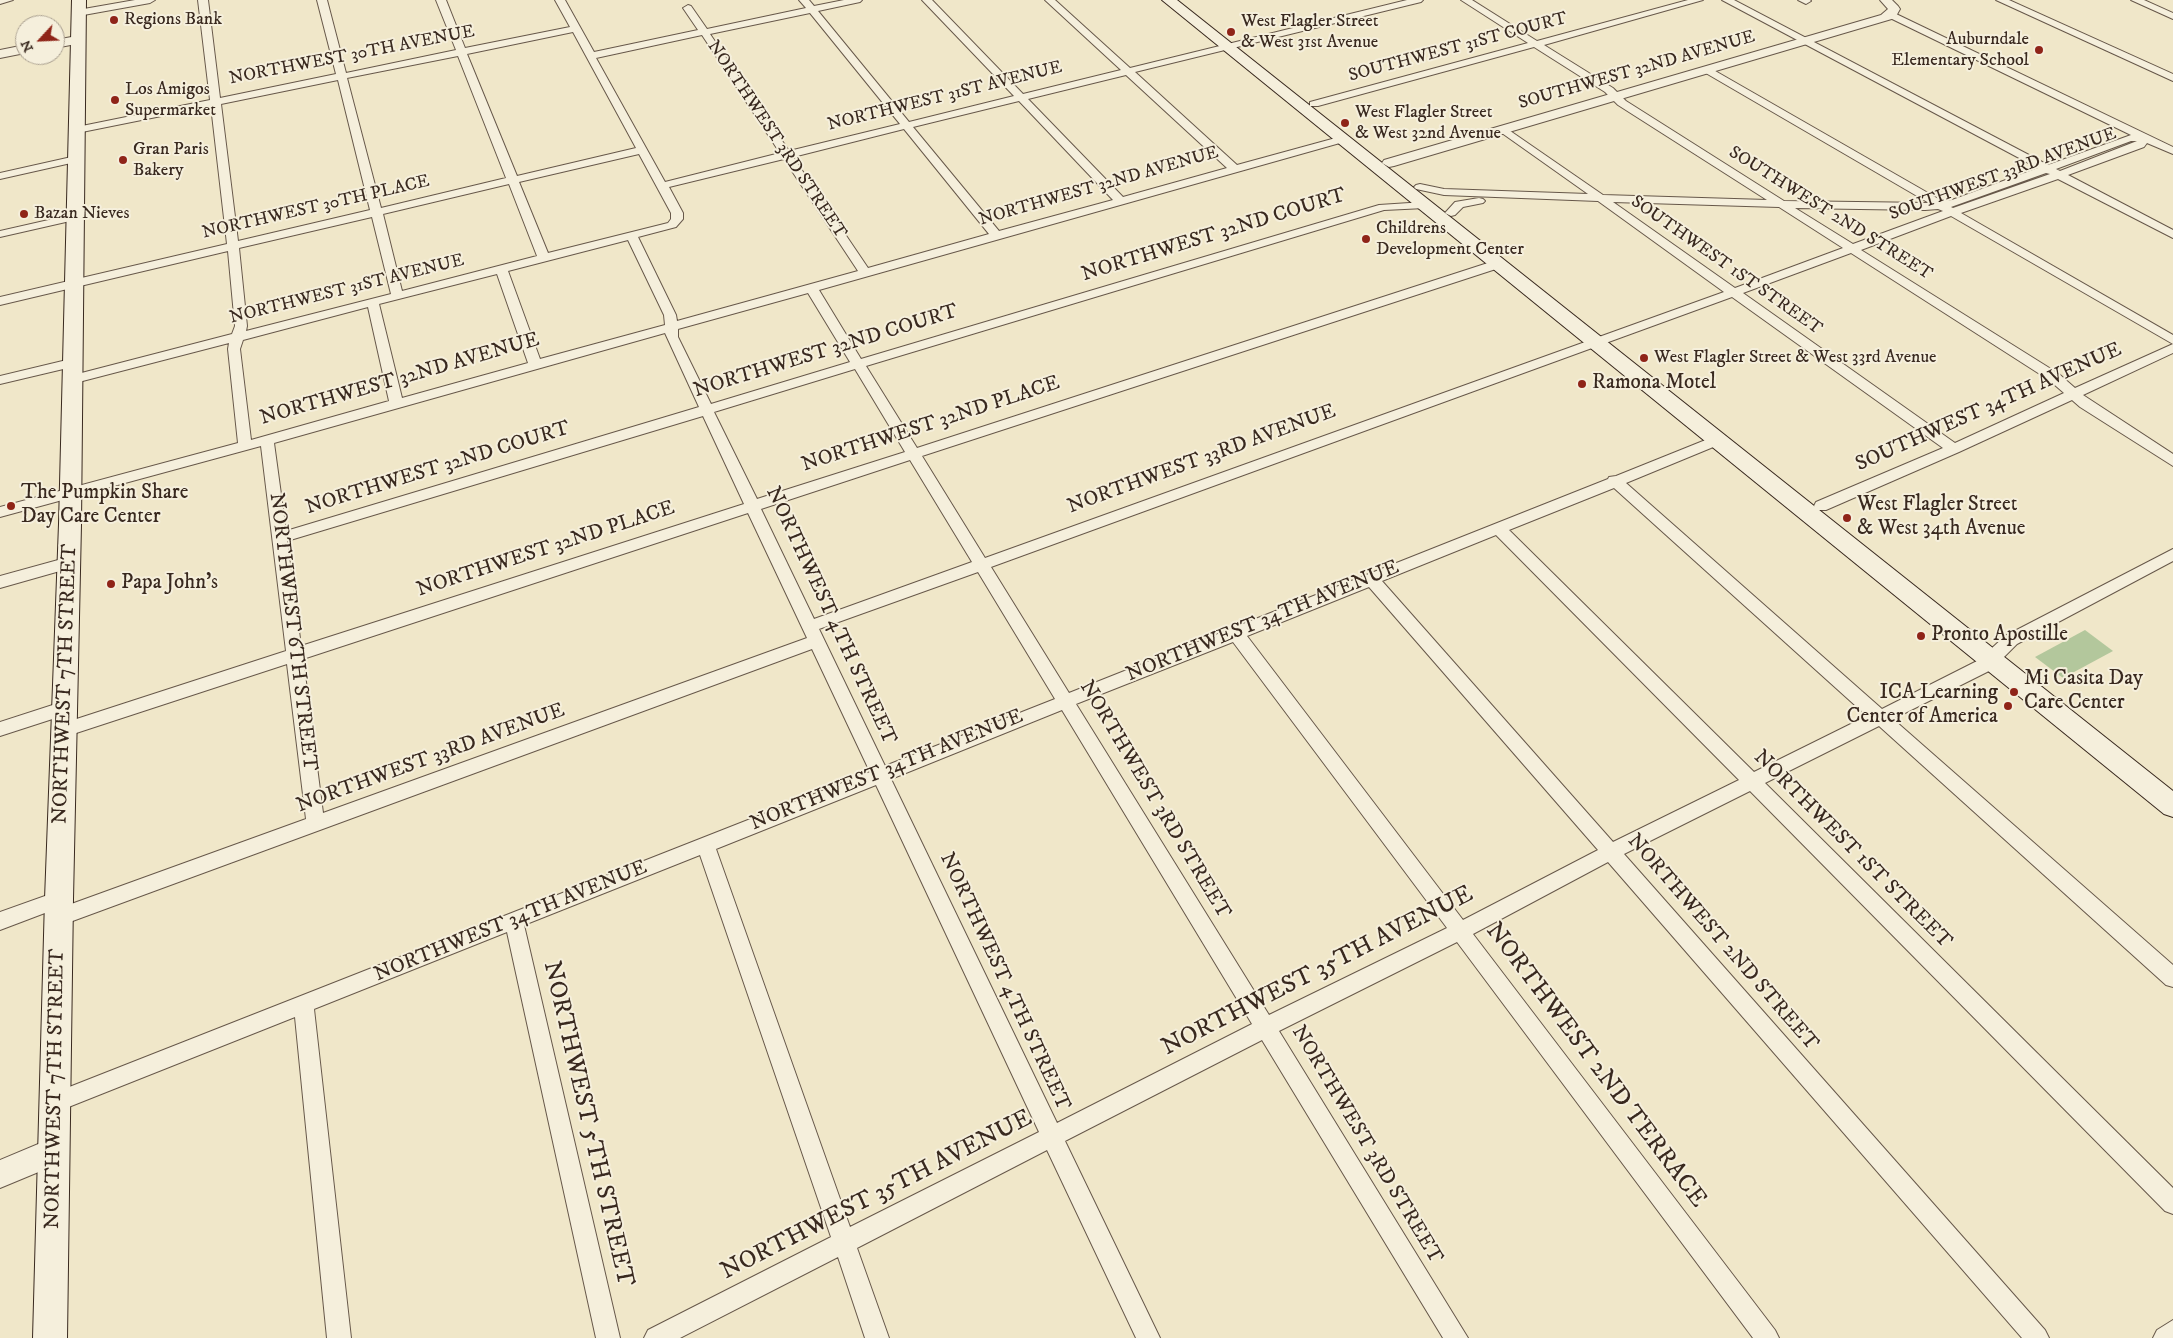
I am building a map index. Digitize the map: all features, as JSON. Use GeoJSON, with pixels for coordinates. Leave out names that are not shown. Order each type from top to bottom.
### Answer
{"type":"FeatureCollection","features":[{"type":"Feature","properties":{"kind":"main road"},"geometry":{"type":"LineString","coordinates":[[1169,0],[1314,104],[1345,135]]}},
{"type":"Feature","properties":{"kind":"main road"},"geometry":{"type":"LineString","coordinates":[[1183,0],[1233,46],[1413,189],[1451,213],[1603,340],[1718,440],[1995,654],[2173,785]]}},
{"type":"Feature","properties":{"kind":"main road","name":"NORTHWEST 7TH STREET"},"geometry":{"type":"LineString","coordinates":[[50,1338],[59,908],[69,563],[78,6]]}},
{"type":"Feature","properties":{"kind":"main road"},"geometry":{"type":"LineString","coordinates":[[1413,189],[1425,205],[1498,264],[1603,340],[1822,506],[2173,806]]}},
{"type":"Feature","properties":{"kind":"street"},"geometry":{"type":"LineString","coordinates":[[0,2],[8,0]]}},
{"type":"Feature","properties":{"kind":"street"},"geometry":{"type":"LineString","coordinates":[[78,6],[150,0]]}},
{"type":"Feature","properties":{"kind":"street"},"geometry":{"type":"LineString","coordinates":[[203,0],[241,326],[234,349],[245,446]]}},
{"type":"Feature","properties":{"kind":"street"},"geometry":{"type":"LineString","coordinates":[[322,0],[398,297]]}},
{"type":"Feature","properties":{"kind":"street"},"geometry":{"type":"LineString","coordinates":[[441,0],[544,259]]}},
{"type":"Feature","properties":{"kind":"street"},"geometry":{"type":"LineString","coordinates":[[560,0],[676,213],[677,219],[667,227],[632,236]]}},
{"type":"Feature","properties":{"kind":"street"},"geometry":{"type":"LineString","coordinates":[[804,0],[996,235]]}},
{"type":"Feature","properties":{"kind":"street"},"geometry":{"type":"LineString","coordinates":[[590,56],[857,0]]}},
{"type":"Feature","properties":{"kind":"street"},"geometry":{"type":"LineString","coordinates":[[927,0],[1120,201]]}},
{"type":"Feature","properties":{"kind":"street"},"geometry":{"type":"LineString","coordinates":[[1050,0],[1235,169]]}},
{"type":"Feature","properties":{"kind":"street","name":"NORTHWEST 31ST AVENUE"},"geometry":{"type":"LineString","coordinates":[[661,186],[1418,0]]}},
{"type":"Feature","properties":{"kind":"street","name":"SOUTHWEST 2ND STREET"},"geometry":{"type":"LineString","coordinates":[[1466,0],[1609,90],[1622,103],[2054,377],[2085,404],[2173,461]]}},
{"type":"Feature","properties":{"kind":"street","name":"SOUTHWEST 31ST COURT"},"geometry":{"type":"LineString","coordinates":[[1314,104],[1698,0]]}},
{"type":"Feature","properties":{"kind":"street"},"geometry":{"type":"LineString","coordinates":[[1727,0],[2173,235]]}},
{"type":"Feature","properties":{"kind":"street"},"geometry":{"type":"LineString","coordinates":[[1879,0],[1890,8],[2173,151]]}},
{"type":"Feature","properties":{"kind":"street"},"geometry":{"type":"LineString","coordinates":[[2001,0],[2173,78]]}},
{"type":"Feature","properties":{"kind":"street"},"geometry":{"type":"LineString","coordinates":[[2136,0],[2173,16]]}},
{"type":"Feature","properties":{"kind":"street","name":"NORTHWEST 3RD STREET"},"geometry":{"type":"LineString","coordinates":[[688,8],[865,272]]}},
{"type":"Feature","properties":{"kind":"street","name":"SOUTHWEST 32ND AVENUE"},"geometry":{"type":"LineString","coordinates":[[1388,169],[1503,130],[1885,18],[1890,8]]}},
{"type":"Feature","properties":{"kind":"street","name":"NORTHWEST 30TH AVENUE"},"geometry":{"type":"LineString","coordinates":[[77,130],[575,29]]}},
{"type":"Feature","properties":{"kind":"street"},"geometry":{"type":"LineString","coordinates":[[65,42],[77,40]]}},
{"type":"Feature","properties":{"kind":"street"},"geometry":{"type":"LineString","coordinates":[[0,54],[15,51]]}},
{"type":"Feature","properties":{"kind":"street"},"geometry":{"type":"LineString","coordinates":[[1707,70],[2173,340]]}},
{"type":"Feature","properties":{"kind":"street","name":"SOUTHWEST 1ST STREET"},"geometry":{"type":"LineString","coordinates":[[1503,130],[1954,449]]}},
{"type":"Feature","properties":{"kind":"street","name":"NORTHWEST 32ND AVENUE"},"geometry":{"type":"LineString","coordinates":[[0,512],[267,440],[1235,169],[1345,135]]}},
{"type":"Feature","properties":{"kind":"street","name":"SOUTHWEST 33RD AVENUE"},"geometry":{"type":"LineString","coordinates":[[1605,202],[1913,207],[1940,205],[1954,203],[2130,138],[2145,138]]}},
{"type":"Feature","properties":{"kind":"street","name":"SOUTHWEST 33RD AVENUE"},"geometry":{"type":"LineString","coordinates":[[1603,340],[1907,228],[2140,145],[2145,138]]}},
{"type":"Feature","properties":{"kind":"street","name":"NORTHWEST 30TH PLACE"},"geometry":{"type":"LineString","coordinates":[[0,301],[641,150]]}},
{"type":"Feature","properties":{"kind":"street"},"geometry":{"type":"LineString","coordinates":[[0,176],[76,159]]}},
{"type":"Feature","properties":{"kind":"street"},"geometry":{"type":"LineString","coordinates":[[1413,189],[1605,202],[1792,211],[1952,212]]}},
{"type":"Feature","properties":{"kind":"street","name":"NORTHWEST 32ND COURT"},"geometry":{"type":"LineString","coordinates":[[1383,207],[1413,189]]}},
{"type":"Feature","properties":{"kind":"street"},"geometry":{"type":"LineString","coordinates":[[1451,213],[1459,204],[1469,201],[1605,202]]}},
{"type":"Feature","properties":{"kind":"street","name":"NORTHWEST 32ND COURT"},"geometry":{"type":"LineString","coordinates":[[280,538],[1383,207],[1425,205]]}},
{"type":"Feature","properties":{"kind":"street"},"geometry":{"type":"LineString","coordinates":[[1891,213],[1903,221],[1907,228]]}},
{"type":"Feature","properties":{"kind":"street"},"geometry":{"type":"LineString","coordinates":[[0,234],[75,217]]}},
{"type":"Feature","properties":{"kind":"street","name":"NORTHWEST 31ST AVENUE"},"geometry":{"type":"LineString","coordinates":[[0,380],[71,371],[237,338],[632,236]]}},
{"type":"Feature","properties":{"kind":"street","name":"NORTHWEST 4TH STREET"},"geometry":{"type":"LineString","coordinates":[[632,236],[670,315],[672,337],[1148,1338]]}},
{"type":"Feature","properties":{"kind":"street","name":"NORTHWEST 32ND PLACE"},"geometry":{"type":"LineString","coordinates":[[0,729],[65,719],[295,656],[1498,264]]}},
{"type":"Feature","properties":{"kind":"street"},"geometry":{"type":"LineString","coordinates":[[502,270],[535,364]]}},
{"type":"Feature","properties":{"kind":"street","name":"NORTHWEST 3RD STREET"},"geometry":{"type":"LineString","coordinates":[[811,287],[1456,1338]]}},
{"type":"Feature","properties":{"kind":"street"},"geometry":{"type":"LineString","coordinates":[[373,303],[396,403]]}},
{"type":"Feature","properties":{"kind":"street","name":"NORTHWEST 33RD AVENUE"},"geometry":{"type":"LineString","coordinates":[[0,921],[59,908],[316,825],[814,633],[981,564],[1603,340]]}},
{"type":"Feature","properties":{"kind":"street","name":"SOUTHWEST 34TH AVENUE"},"geometry":{"type":"LineString","coordinates":[[1822,506],[1954,449],[2173,348]]}},
{"type":"Feature","properties":{"kind":"street","name":"NORTHWEST 6TH STREET"},"geometry":{"type":"LineString","coordinates":[[267,440],[316,825]]}},
{"type":"Feature","properties":{"kind":"street","name":"NORTHWEST 34TH AVENUE"},"geometry":{"type":"LineString","coordinates":[[56,1102],[1236,634],[1614,480],[1718,440]]}},
{"type":"Feature","properties":{"kind":"street"},"geometry":{"type":"LineString","coordinates":[[1614,480],[2173,978]]}},
{"type":"Feature","properties":{"kind":"street","name":"NORTHWEST 1ST STREET"},"geometry":{"type":"LineString","coordinates":[[1498,528],[2173,1203]]}},
{"type":"Feature","properties":{"kind":"street","name":"NORTHWEST 35TH AVENUE"},"geometry":{"type":"LineString","coordinates":[[656,1338],[1266,1027],[1460,931],[1611,852],[1985,665],[2011,640],[2173,554]]}},
{"type":"Feature","properties":{"kind":"street"},"geometry":{"type":"LineString","coordinates":[[0,582],[69,563]]}},
{"type":"Feature","properties":{"kind":"street","name":"NORTHWEST 2ND STREET"},"geometry":{"type":"LineString","coordinates":[[1371,579],[2037,1338]]}},
{"type":"Feature","properties":{"kind":"street","name":"NORTHWEST 2ND TERRACE"},"geometry":{"type":"LineString","coordinates":[[1236,634],[1767,1338]]}},
{"type":"Feature","properties":{"kind":"street"},"geometry":{"type":"LineString","coordinates":[[705,844],[878,1338]]}},
{"type":"Feature","properties":{"kind":"street","name":"NORTHWEST 5TH STREET"},"geometry":{"type":"LineString","coordinates":[[514,921],[608,1338]]}},
{"type":"Feature","properties":{"kind":"street"},"geometry":{"type":"LineString","coordinates":[[304,1004],[339,1338]]}},
{"type":"Feature","properties":{"kind":"street"},"geometry":{"type":"LineString","coordinates":[[0,1174],[54,1151]]}},
{"type":"Feature","properties":{"kind":"street"},"geometry":{"type":"LineString","coordinates":[[2165,1338],[2173,1332]]}},
{"type":"Feature","properties":{"kind":"green space"},"geometry":{"type":"Polygon","coordinates":[[[2085,630],[2113,651],[2063,678],[2035,657],[2085,630]]]}},
{"type":"Feature","properties":{"kind":"place","name":"Regions Bank"},"geometry":{"type":"Point","coordinates":[114,20]}},
{"type":"Feature","properties":{"kind":"place","name":"West Flagler Street & West 31st Avenue"},"geometry":{"type":"Point","coordinates":[1231,32]}},
{"type":"Feature","properties":{"kind":"place","name":"Auburndale Elementary School"},"geometry":{"type":"Point","coordinates":[2039,50]}},
{"type":"Feature","properties":{"kind":"place","name":"Los Amigos Supermarket"},"geometry":{"type":"Point","coordinates":[115,100]}},
{"type":"Feature","properties":{"kind":"place","name":"West Flagler Street & West 32nd Avenue"},"geometry":{"type":"Point","coordinates":[1345,123]}},
{"type":"Feature","properties":{"kind":"place","name":"Gran Paris Bakery"},"geometry":{"type":"Point","coordinates":[123,160]}},
{"type":"Feature","properties":{"kind":"place","name":"Bazan Nieves"},"geometry":{"type":"Point","coordinates":[24,214]}},
{"type":"Feature","properties":{"kind":"place","name":"Childrens Development Center"},"geometry":{"type":"Point","coordinates":[1366,239]}},
{"type":"Feature","properties":{"kind":"place","name":"West Flagler Street & West 33rd Avenue"},"geometry":{"type":"Point","coordinates":[1644,358]}},
{"type":"Feature","properties":{"kind":"place","name":"Ramona Motel"},"geometry":{"type":"Point","coordinates":[1582,384]}},
{"type":"Feature","properties":{"kind":"place","name":"The Pumpkin Share Day Care Center"},"geometry":{"type":"Point","coordinates":[11,506]}},
{"type":"Feature","properties":{"kind":"place","name":"West Flagler Street & West 34th Avenue"},"geometry":{"type":"Point","coordinates":[1847,518]}},
{"type":"Feature","properties":{"kind":"place","name":"Papa John's"},"geometry":{"type":"Point","coordinates":[111,584]}},
{"type":"Feature","properties":{"kind":"place","name":"Pronto Apostille"},"geometry":{"type":"Point","coordinates":[1921,636]}},
{"type":"Feature","properties":{"kind":"place","name":"Mi Casita Day Care Center"},"geometry":{"type":"Point","coordinates":[2014,692]}},
{"type":"Feature","properties":{"kind":"place","name":"ICA Learning Center of America"},"geometry":{"type":"Point","coordinates":[2008,706]}}]}
